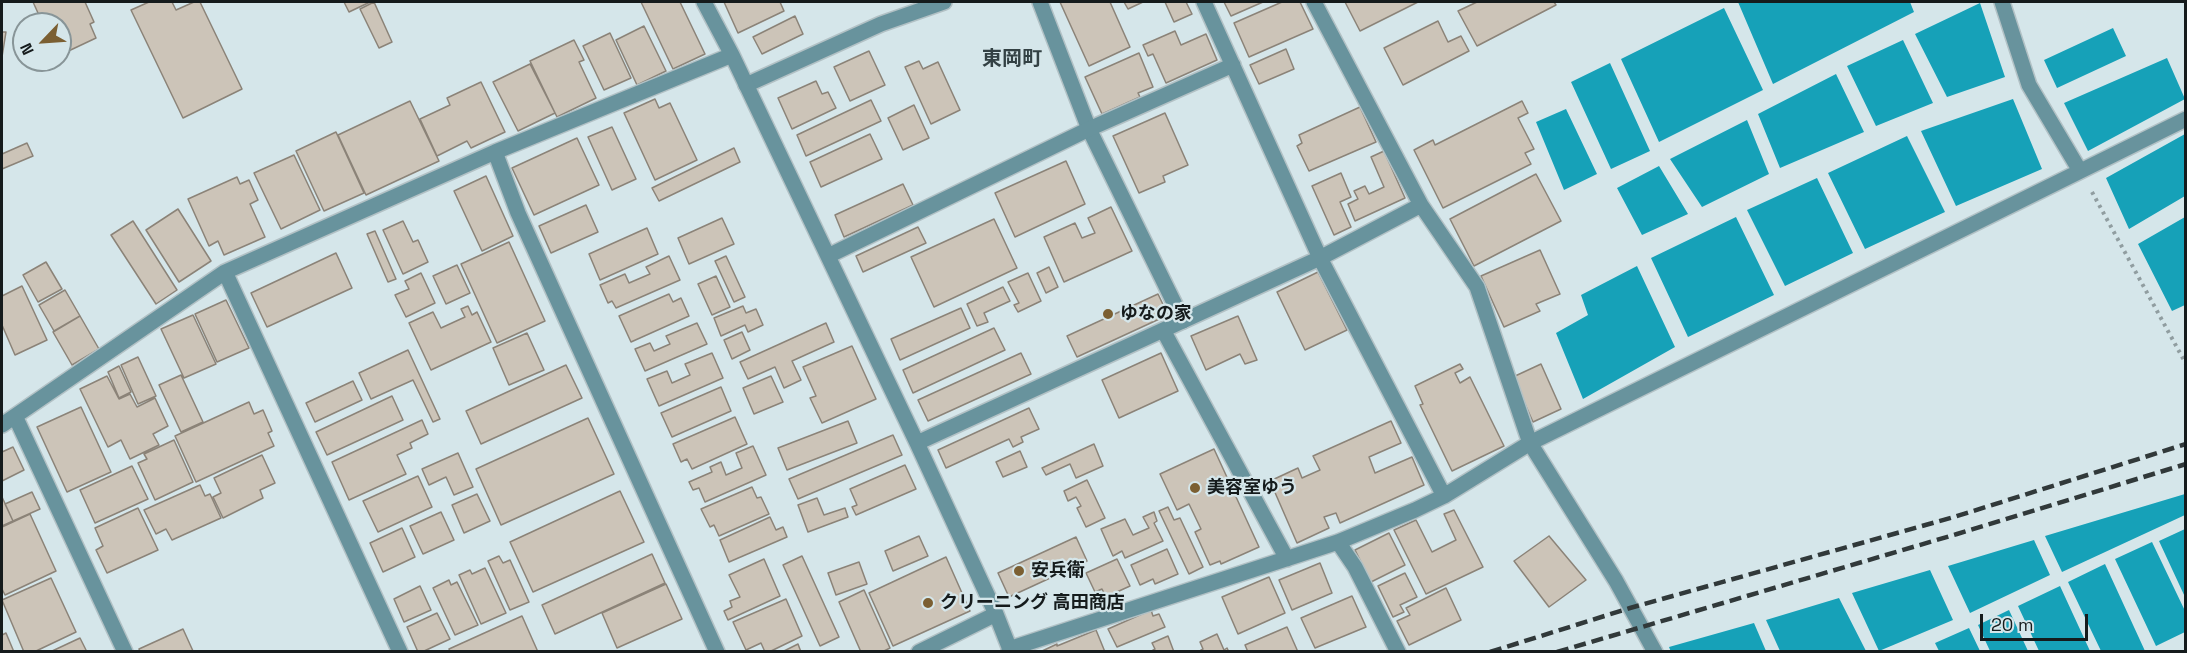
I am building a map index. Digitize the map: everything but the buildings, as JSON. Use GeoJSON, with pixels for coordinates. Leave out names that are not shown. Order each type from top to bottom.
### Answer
{"type":"FeatureCollection","features":[{"type":"Feature","properties":{"kind":"street"},"geometry":{"type":"LineString","coordinates":[[704,2],[732,55],[917,443],[996,614],[1010,650],[1338,542],[1444,496],[1530,443],[2186,119]]}},
{"type":"Feature","properties":{"kind":"street"},"geometry":{"type":"LineString","coordinates":[[746,85],[880,24],[944,2]]}},
{"type":"Feature","properties":{"kind":"street"},"geometry":{"type":"LineString","coordinates":[[1040,2],[1089,129],[1183,321]]}},
{"type":"Feature","properties":{"kind":"street"},"geometry":{"type":"LineString","coordinates":[[1204,2],[1320,258],[1444,496]]}},
{"type":"Feature","properties":{"kind":"street"},"geometry":{"type":"LineString","coordinates":[[1314,2],[1421,205],[1477,287],[1530,443],[1616,581],[1655,651]]}},
{"type":"Feature","properties":{"kind":"street"},"geometry":{"type":"LineString","coordinates":[[2002,2],[2029,85],[2080,171]]}},
{"type":"Feature","properties":{"kind":"street"},"geometry":{"type":"LineString","coordinates":[[2,425],[225,272],[495,152],[732,55]]}},
{"type":"Feature","properties":{"kind":"street"},"geometry":{"type":"LineString","coordinates":[[828,256],[1089,129],[1233,65]]}},
{"type":"Feature","properties":{"kind":"street"},"geometry":{"type":"LineString","coordinates":[[495,152],[518,213],[717,651]]}},
{"type":"Feature","properties":{"kind":"street"},"geometry":{"type":"LineString","coordinates":[[917,443],[1320,258],[1421,205]]}},
{"type":"Feature","properties":{"kind":"street"},"geometry":{"type":"LineString","coordinates":[[225,272],[400,651]]}},
{"type":"Feature","properties":{"kind":"street"},"geometry":{"type":"LineString","coordinates":[[1163,330],[1287,559]]}},
{"type":"Feature","properties":{"kind":"street"},"geometry":{"type":"LineString","coordinates":[[15,416],[124,651]]}},
{"type":"Feature","properties":{"kind":"street"},"geometry":{"type":"LineString","coordinates":[[1338,542],[1355,567],[1398,651]]}},
{"type":"Feature","properties":{"kind":"street"},"geometry":{"type":"LineString","coordinates":[[919,651],[996,614]]}},
{"type":"Feature","properties":{"kind":"path"},"geometry":{"type":"LineString","coordinates":[[2080,171],[2186,364]]}},
{"type":"Feature","properties":{"kind":"water"},"geometry":{"type":"Polygon","coordinates":[[[1738,2],[1910,2],[1914,12],[1773,84],[1738,2]]]}},
{"type":"Feature","properties":{"kind":"water"},"geometry":{"type":"Polygon","coordinates":[[[1980,3],[2005,77],[1947,97],[1915,34],[1980,3]]]}},
{"type":"Feature","properties":{"kind":"water"},"geometry":{"type":"Polygon","coordinates":[[[1724,8],[1763,90],[1659,142],[1621,59],[1724,8]]]}},
{"type":"Feature","properties":{"kind":"water"},"geometry":{"type":"Polygon","coordinates":[[[2113,28],[2126,56],[2057,88],[2044,60],[2113,28]]]}},
{"type":"Feature","properties":{"kind":"water"},"geometry":{"type":"Polygon","coordinates":[[[1903,40],[1933,103],[1876,126],[1847,66],[1903,40]]]}},
{"type":"Feature","properties":{"kind":"water"},"geometry":{"type":"Polygon","coordinates":[[[2167,58],[2185,99],[2088,151],[2064,103],[2167,58]]]}},
{"type":"Feature","properties":{"kind":"water"},"geometry":{"type":"Polygon","coordinates":[[[1610,63],[1650,151],[1611,169],[1571,82],[1610,63]]]}},
{"type":"Feature","properties":{"kind":"water"},"geometry":{"type":"Polygon","coordinates":[[[1836,74],[1864,132],[1780,168],[1758,114],[1836,74]]]}},
{"type":"Feature","properties":{"kind":"water"},"geometry":{"type":"Polygon","coordinates":[[[2013,99],[2042,169],[1956,206],[1921,131],[2013,99]]]}},
{"type":"Feature","properties":{"kind":"water"},"geometry":{"type":"Polygon","coordinates":[[[1566,109],[1597,174],[1564,190],[1536,122],[1566,109]]]}},
{"type":"Feature","properties":{"kind":"water"},"geometry":{"type":"Polygon","coordinates":[[[1747,120],[1769,174],[1702,207],[1670,159],[1747,120]]]}},
{"type":"Feature","properties":{"kind":"water"},"geometry":{"type":"Polygon","coordinates":[[[2185,134],[2185,196],[2129,229],[2106,178],[2185,134]]]}},
{"type":"Feature","properties":{"kind":"water"},"geometry":{"type":"Polygon","coordinates":[[[1907,136],[1945,212],[1865,249],[1828,173],[1907,136]]]}},
{"type":"Feature","properties":{"kind":"water"},"geometry":{"type":"Polygon","coordinates":[[[1659,166],[1688,214],[1642,235],[1617,188],[1659,166]]]}},
{"type":"Feature","properties":{"kind":"water"},"geometry":{"type":"Polygon","coordinates":[[[1817,178],[1853,253],[1785,286],[1747,210],[1817,178]]]}},
{"type":"Feature","properties":{"kind":"water"},"geometry":{"type":"Polygon","coordinates":[[[1736,217],[1774,295],[1688,337],[1651,258],[1736,217]]]}},
{"type":"Feature","properties":{"kind":"water"},"geometry":{"type":"Polygon","coordinates":[[[2185,217],[2185,305],[2172,311],[2138,244],[2185,217]]]}},
{"type":"Feature","properties":{"kind":"water"},"geometry":{"type":"Polygon","coordinates":[[[1637,266],[1675,347],[1583,399],[1556,333],[1588,315],[1581,295],[1637,266]]]}},
{"type":"Feature","properties":{"kind":"water"},"geometry":{"type":"Polygon","coordinates":[[[2185,494],[2185,515],[2062,572],[2045,536],[2185,494]]]}},
{"type":"Feature","properties":{"kind":"water"},"geometry":{"type":"Polygon","coordinates":[[[2185,529],[2185,597],[2159,541],[2185,529]]]}},
{"type":"Feature","properties":{"kind":"water"},"geometry":{"type":"Polygon","coordinates":[[[2034,540],[2050,575],[1970,613],[1948,566],[2034,540]]]}},
{"type":"Feature","properties":{"kind":"water"},"geometry":{"type":"Polygon","coordinates":[[[2152,542],[2186,613],[2185,632],[2156,646],[2115,559],[2152,542]]]}},
{"type":"Feature","properties":{"kind":"water"},"geometry":{"type":"Polygon","coordinates":[[[2105,564],[2145,651],[2101,651],[2068,582],[2105,564]]]}},
{"type":"Feature","properties":{"kind":"water"},"geometry":{"type":"Polygon","coordinates":[[[1930,570],[1953,620],[1879,651],[1852,593],[1930,570]]]}},
{"type":"Feature","properties":{"kind":"water"},"geometry":{"type":"Polygon","coordinates":[[[2060,586],[2090,651],[2039,651],[2018,606],[2060,586]]]}},
{"type":"Feature","properties":{"kind":"water"},"geometry":{"type":"Polygon","coordinates":[[[1839,598],[1866,651],[1780,651],[1766,620],[1839,598]]]}},
{"type":"Feature","properties":{"kind":"water"},"geometry":{"type":"Polygon","coordinates":[[[2009,610],[2028,651],[1990,651],[1978,625],[2009,610]]]}},
{"type":"Feature","properties":{"kind":"water"},"geometry":{"type":"Polygon","coordinates":[[[1754,623],[1766,651],[1671,652],[1669,647],[1754,623]]]}},
{"type":"Feature","properties":{"kind":"water"},"geometry":{"type":"Polygon","coordinates":[[[1969,628],[1980,651],[1939,651],[1935,643],[1969,628]]]}},
{"type":"Feature","properties":{"kind":"railway"},"geometry":{"type":"LineString","coordinates":[[1490,652],[1630,608],[1954,517],[2186,444]]}},
{"type":"Feature","properties":{"kind":"railway"},"geometry":{"type":"LineString","coordinates":[[1557,652],[2186,464]]}},
{"type":"Feature","properties":{"kind":"place","name":"ゆなの家"},"geometry":{"type":"Point","coordinates":[1108,314]}},
{"type":"Feature","properties":{"kind":"place","name":"美容室ゆう"},"geometry":{"type":"Point","coordinates":[1195,488]}},
{"type":"Feature","properties":{"kind":"place","name":"安兵衛"},"geometry":{"type":"Point","coordinates":[1019,571]}},
{"type":"Feature","properties":{"kind":"place","name":"クリーニング 高田商店"},"geometry":{"type":"Point","coordinates":[928,603]}},
{"type":"Feature","properties":{"kind":"district","name":"東岡町"},"geometry":{"type":"Point","coordinates":[1012,60]}}]}
